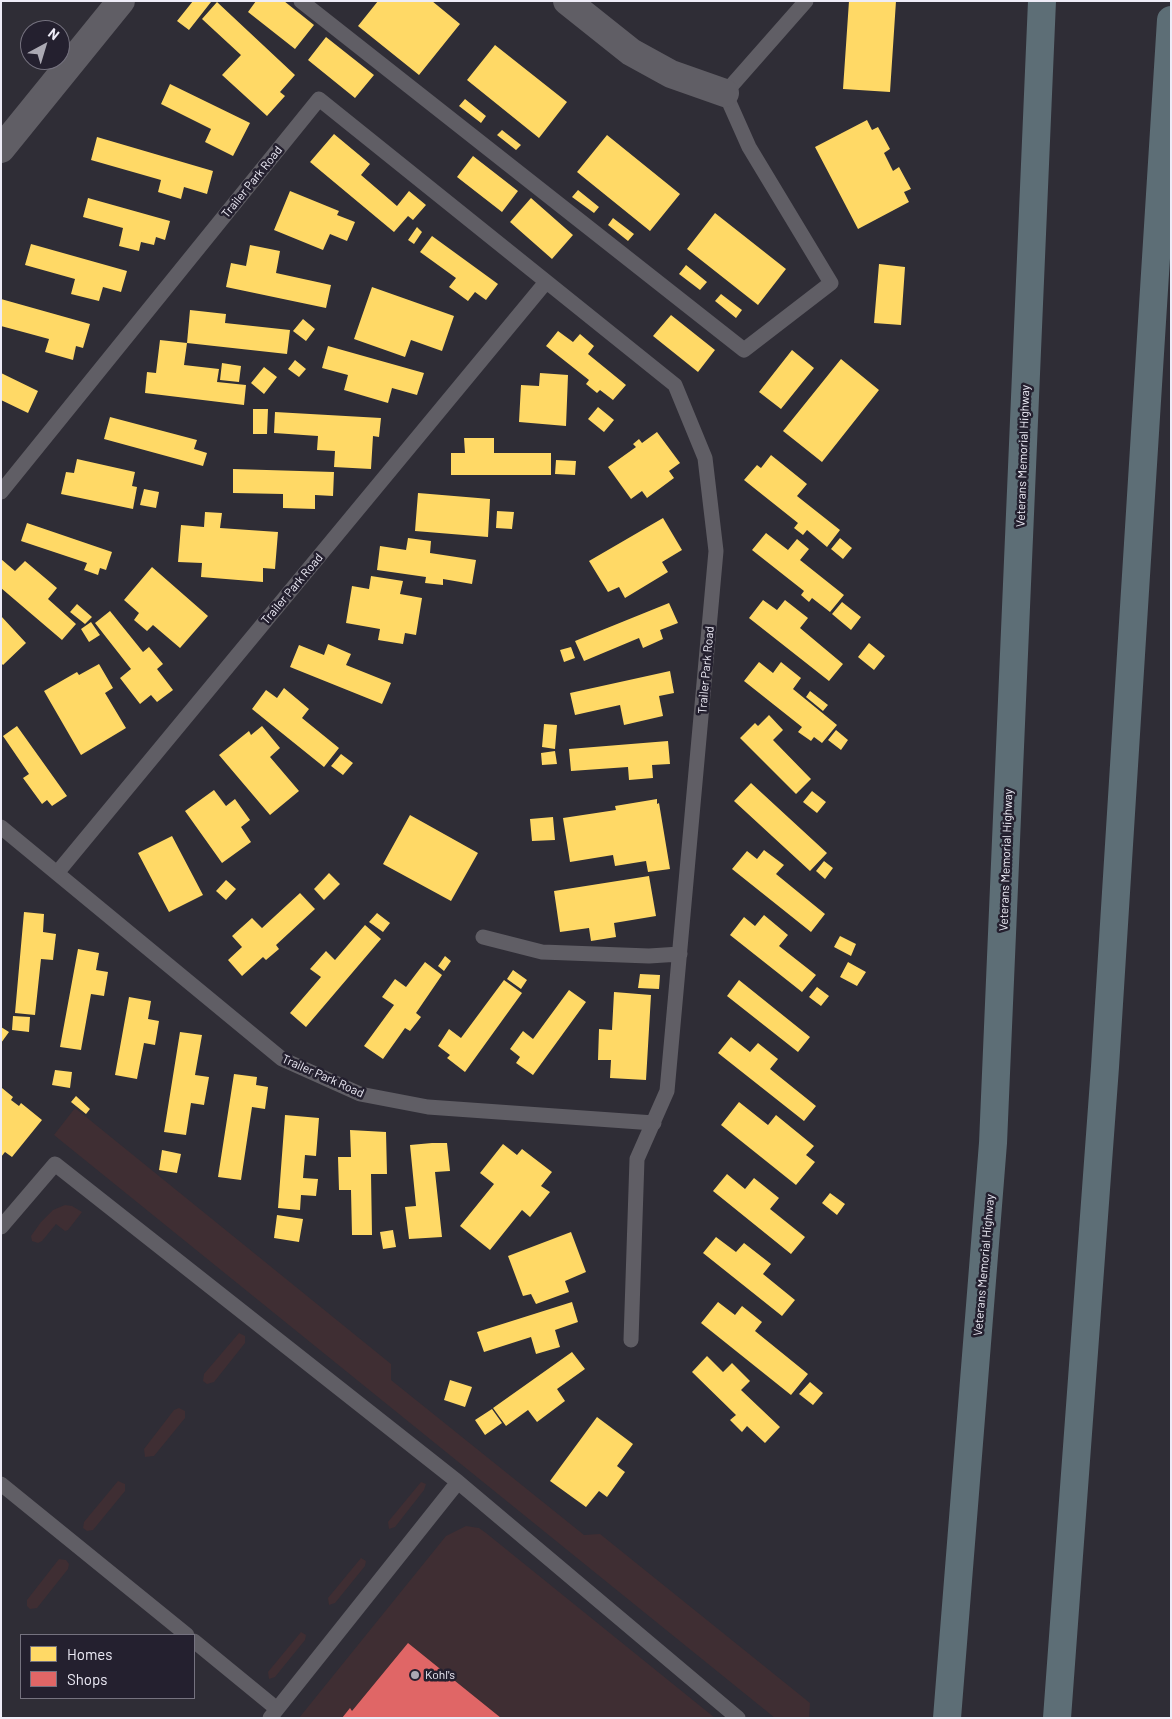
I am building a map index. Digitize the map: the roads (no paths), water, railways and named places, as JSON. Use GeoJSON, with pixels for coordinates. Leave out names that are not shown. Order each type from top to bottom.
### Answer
{"type":"FeatureCollection","features":[{"type":"Feature","properties":{"kind":"highway","name":"Veterans Memorial Highway"},"geometry":{"type":"LineString","coordinates":[[947,1718],[994,1143],[1042,1]]}},
{"type":"Feature","properties":{"kind":"highway"},"geometry":{"type":"LineString","coordinates":[[1056,1718],[1106,1067],[1171,20]]}},
{"type":"Feature","properties":{"kind":"street"},"geometry":{"type":"LineString","coordinates":[[1,149],[121,1]]}},
{"type":"Feature","properties":{"kind":"street"},"geometry":{"type":"LineString","coordinates":[[569,2],[630,52],[671,74],[725,93]]}},
{"type":"Feature","properties":{"kind":"lane"},"geometry":{"type":"LineString","coordinates":[[301,1],[744,350],[831,283],[750,147],[725,93],[806,1]]}},
{"type":"Feature","properties":{"kind":"lane","name":"Trailer Park Road"},"geometry":{"type":"LineString","coordinates":[[1,492],[319,99],[675,385],[705,458],[716,551],[667,1091],[637,1159],[631,1340]]}},
{"type":"Feature","properties":{"kind":"lane","name":"Trailer Park Road"},"geometry":{"type":"LineString","coordinates":[[57,873],[546,282]]}},
{"type":"Feature","properties":{"kind":"lane","name":"Trailer Park Road"},"geometry":{"type":"LineString","coordinates":[[1,827],[282,1059],[360,1094],[428,1107],[654,1123]]}},
{"type":"Feature","properties":{"kind":"lane"},"geometry":{"type":"LineString","coordinates":[[483,937],[542,952],[649,956],[680,954]]}},
{"type":"Feature","properties":{"kind":"lane"},"geometry":{"type":"LineString","coordinates":[[1,1226],[56,1164],[458,1482],[738,1718]]}},
{"type":"Feature","properties":{"kind":"lane"},"geometry":{"type":"LineString","coordinates":[[195,1642],[274,1713],[458,1482]]}},
{"type":"Feature","properties":{"kind":"lane"},"geometry":{"type":"LineString","coordinates":[[1,1484],[186,1634]]}},
{"type":"Feature","properties":{"kind":"place","name":"Kohl's"},"geometry":{"type":"Point","coordinates":[415,1675]}}]}
